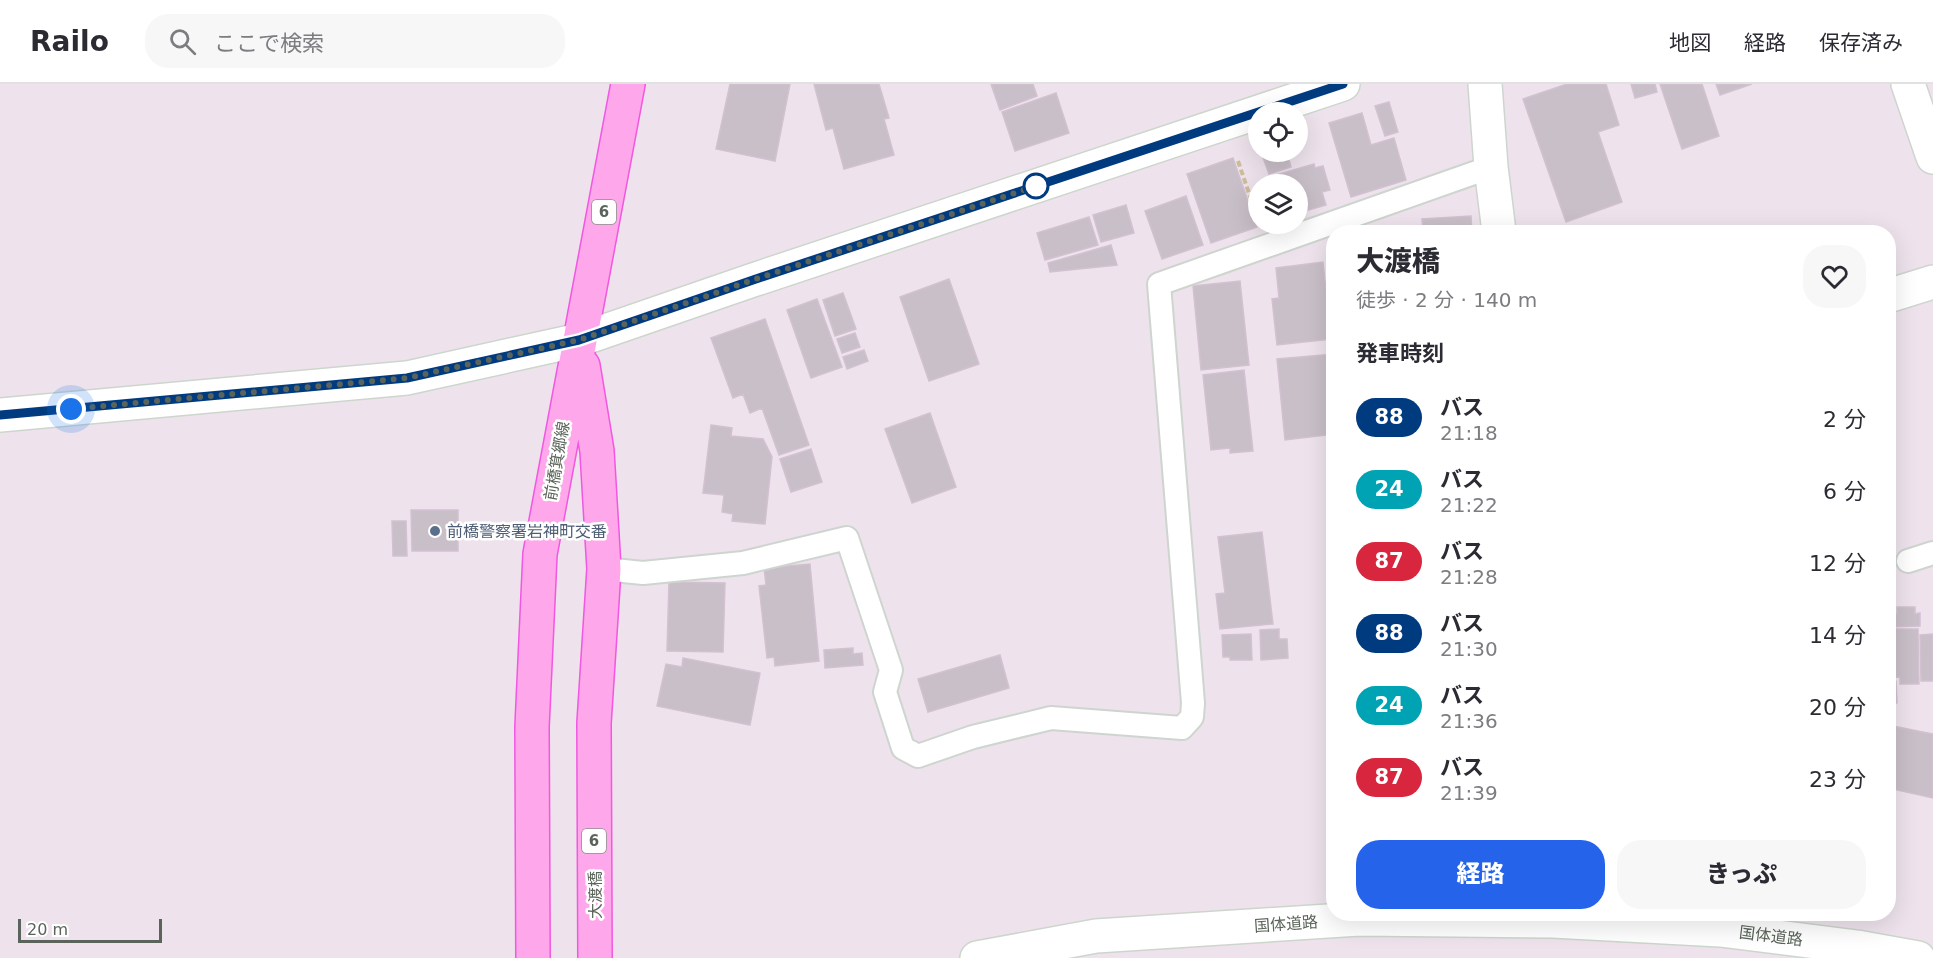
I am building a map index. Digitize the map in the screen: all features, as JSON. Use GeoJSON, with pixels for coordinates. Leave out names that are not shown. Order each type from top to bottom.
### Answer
{"type":"FeatureCollection","features":[{"type":"Feature","properties":{"kind":"main road","name":"前橋箕郷線"},"geometry":{"type":"LineString","coordinates":[[533,958],[532,727],[540,554],[628,84]]}},
{"type":"Feature","properties":{"kind":"main road","name":"前橋箕郷線"},"geometry":{"type":"LineString","coordinates":[[579,340],[597,451],[604,569],[594,723]]}},
{"type":"Feature","properties":{"kind":"main road","name":"大渡橋"},"geometry":{"type":"LineString","coordinates":[[594,723],[595,958]]}},
{"type":"Feature","properties":{"kind":"street"},"geometry":{"type":"LineString","coordinates":[[0,415],[407,378],[579,340],[1343,84]]}},
{"type":"Feature","properties":{"kind":"street"},"geometry":{"type":"LineString","coordinates":[[1485,84],[1498,225]]}},
{"type":"Feature","properties":{"kind":"street"},"geometry":{"type":"LineString","coordinates":[[1908,84],[1933,157]]}},
{"type":"Feature","properties":{"kind":"street"},"geometry":{"type":"LineString","coordinates":[[1896,294],[1933,282]]}},
{"type":"Feature","properties":{"kind":"street","name":"国体道路"},"geometry":{"type":"LineString","coordinates":[[977,958],[1096,936],[1339,921]]}},
{"type":"Feature","properties":{"kind":"street","name":"国体道路"},"geometry":{"type":"LineString","coordinates":[[1553,921],[1720,930],[1857,946],[1918,958]]}},
{"type":"Feature","properties":{"kind":"lane"},"geometry":{"type":"LineString","coordinates":[[1326,225],[1491,167]]}},
{"type":"Feature","properties":{"kind":"lane"},"geometry":{"type":"LineString","coordinates":[[604,569],[643,573],[743,563],[848,538],[891,669],[885,692],[903,748],[918,756],[973,737],[1051,718],[1182,728],[1192,717],[1193,702],[1159,284],[1326,225]]}},
{"type":"Feature","properties":{"kind":"lane"},"geometry":{"type":"LineString","coordinates":[[1908,561],[1933,553]]}},
{"type":"Feature","properties":{"kind":"path"},"geometry":{"type":"LineString","coordinates":[[1225,124],[1248,192]]}},
{"type":"Feature","properties":{"kind":"building"},"geometry":{"type":"Polygon","coordinates":[[[730,84],[790,84],[775,161],[716,149],[730,84]]]}},
{"type":"Feature","properties":{"kind":"building"},"geometry":{"type":"Polygon","coordinates":[[[814,84],[879,84],[889,118],[884,119],[894,155],[844,169],[833,128],[826,130],[814,84]]]}},
{"type":"Feature","properties":{"kind":"building"},"geometry":{"type":"Polygon","coordinates":[[[991,84],[1033,84],[1037,96],[1000,110],[991,84]]]}},
{"type":"Feature","properties":{"kind":"building"},"geometry":{"type":"Polygon","coordinates":[[[1567,84],[1606,84],[1619,125],[1598,132],[1622,202],[1566,222],[1523,99],[1567,84]]]}},
{"type":"Feature","properties":{"kind":"building"},"geometry":{"type":"Polygon","coordinates":[[[1631,84],[1655,84],[1657,92],[1635,98],[1631,84]]]}},
{"type":"Feature","properties":{"kind":"building"},"geometry":{"type":"Polygon","coordinates":[[[1660,84],[1702,84],[1719,136],[1682,149],[1660,84]]]}},
{"type":"Feature","properties":{"kind":"building"},"geometry":{"type":"Polygon","coordinates":[[[1716,84],[1752,84],[1720,95],[1716,84]]]}},
{"type":"Feature","properties":{"kind":"building"},"geometry":{"type":"Polygon","coordinates":[[[1056,93],[1069,133],[1015,151],[1002,112],[1056,93]]]}},
{"type":"Feature","properties":{"kind":"building"},"geometry":{"type":"Polygon","coordinates":[[[1389,102],[1398,132],[1385,136],[1375,106],[1389,102]]]}},
{"type":"Feature","properties":{"kind":"building"},"geometry":{"type":"Polygon","coordinates":[[[1362,113],[1371,145],[1394,138],[1406,180],[1351,197],[1329,123],[1362,113]]]}},
{"type":"Feature","properties":{"kind":"building"},"geometry":{"type":"Polygon","coordinates":[[[1233,158],[1248,201],[1248,230],[1211,243],[1187,174],[1233,158]]]}},
{"type":"Feature","properties":{"kind":"building"},"geometry":{"type":"Polygon","coordinates":[[[1265,162],[1290,162],[1291,167],[1269,174],[1265,162]]]}},
{"type":"Feature","properties":{"kind":"building"},"geometry":{"type":"Polygon","coordinates":[[[1314,164],[1315,168],[1323,166],[1330,190],[1322,192],[1326,205],[1308,210],[1308,174],[1279,174],[1314,164]]]}},
{"type":"Feature","properties":{"kind":"building"},"geometry":{"type":"Polygon","coordinates":[[[1186,196],[1203,245],[1162,259],[1145,211],[1186,196]]]}},
{"type":"Feature","properties":{"kind":"building"},"geometry":{"type":"Polygon","coordinates":[[[1126,205],[1134,233],[1101,242],[1093,215],[1126,205]]]}},
{"type":"Feature","properties":{"kind":"building"},"geometry":{"type":"Polygon","coordinates":[[[1471,216],[1472,225],[1422,225],[1422,219],[1471,216]]]}},
{"type":"Feature","properties":{"kind":"building"},"geometry":{"type":"Polygon","coordinates":[[[1089,217],[1098,245],[1045,260],[1037,233],[1089,217]]]}},
{"type":"Feature","properties":{"kind":"building"},"geometry":{"type":"Polygon","coordinates":[[[1111,245],[1117,265],[1050,272],[1048,263],[1111,245]]]}},
{"type":"Feature","properties":{"kind":"building"},"geometry":{"type":"Polygon","coordinates":[[[1323,262],[1326,291],[1326,340],[1277,345],[1272,299],[1279,298],[1276,268],[1323,262]]]}},
{"type":"Feature","properties":{"kind":"building"},"geometry":{"type":"Polygon","coordinates":[[[949,279],[979,364],[929,381],[900,297],[949,279]]]}},
{"type":"Feature","properties":{"kind":"building"},"geometry":{"type":"Polygon","coordinates":[[[1240,281],[1249,365],[1201,370],[1193,286],[1240,281]]]}},
{"type":"Feature","properties":{"kind":"building"},"geometry":{"type":"Polygon","coordinates":[[[843,293],[856,329],[835,336],[823,300],[843,293]]]}},
{"type":"Feature","properties":{"kind":"building"},"geometry":{"type":"Polygon","coordinates":[[[817,299],[842,367],[811,378],[787,310],[817,299]]]}},
{"type":"Feature","properties":{"kind":"building"},"geometry":{"type":"Polygon","coordinates":[[[765,319],[809,445],[779,455],[762,408],[750,413],[743,394],[733,398],[711,338],[765,319]]]}},
{"type":"Feature","properties":{"kind":"building"},"geometry":{"type":"Polygon","coordinates":[[[855,333],[860,347],[842,353],[837,339],[855,333]]]}},
{"type":"Feature","properties":{"kind":"building"},"geometry":{"type":"Polygon","coordinates":[[[864,350],[868,361],[847,369],[843,357],[864,350]]]}},
{"type":"Feature","properties":{"kind":"building"},"geometry":{"type":"Polygon","coordinates":[[[1326,355],[1326,435],[1285,440],[1277,359],[1326,355]]]}},
{"type":"Feature","properties":{"kind":"building"},"geometry":{"type":"Polygon","coordinates":[[[1244,370],[1253,451],[1230,453],[1230,448],[1211,450],[1203,375],[1244,370]]]}},
{"type":"Feature","properties":{"kind":"building"},"geometry":{"type":"Polygon","coordinates":[[[930,413],[956,487],[912,503],[885,429],[930,413]]]}},
{"type":"Feature","properties":{"kind":"building"},"geometry":{"type":"Polygon","coordinates":[[[711,425],[732,428],[731,436],[763,439],[772,457],[765,524],[732,521],[733,514],[722,512],[724,495],[703,493],[711,425]]]}},
{"type":"Feature","properties":{"kind":"building"},"geometry":{"type":"Polygon","coordinates":[[[811,449],[822,482],[791,492],[780,459],[811,449]]]}},
{"type":"Feature","properties":{"kind":"building","name":"前橋警察署岩神町交番"},"geometry":{"type":"Polygon","coordinates":[[[411,510],[458,510],[458,551],[412,551],[411,510]]]}},
{"type":"Feature","properties":{"kind":"building"},"geometry":{"type":"Polygon","coordinates":[[[392,521],[406,521],[407,556],[393,556],[392,521]]]}},
{"type":"Feature","properties":{"kind":"building"},"geometry":{"type":"Polygon","coordinates":[[[1262,532],[1273,624],[1220,629],[1216,594],[1225,593],[1218,537],[1262,532]]]}},
{"type":"Feature","properties":{"kind":"building"},"geometry":{"type":"Polygon","coordinates":[[[810,564],[819,661],[775,666],[774,657],[767,658],[759,586],[766,585],[764,568],[810,564]]]}},
{"type":"Feature","properties":{"kind":"building"},"geometry":{"type":"Polygon","coordinates":[[[669,582],[725,583],[723,652],[667,651],[669,582]]]}},
{"type":"Feature","properties":{"kind":"building"},"geometry":{"type":"Polygon","coordinates":[[[1897,607],[1915,607],[1915,614],[1920,613],[1920,626],[1896,627],[1897,607]]]}},
{"type":"Feature","properties":{"kind":"building"},"geometry":{"type":"Polygon","coordinates":[[[1279,629],[1279,639],[1287,639],[1288,658],[1261,660],[1260,630],[1279,629]]]}},
{"type":"Feature","properties":{"kind":"building"},"geometry":{"type":"Polygon","coordinates":[[[1896,629],[1918,629],[1919,684],[1900,684],[1900,677],[1896,677],[1896,629]]]}},
{"type":"Feature","properties":{"kind":"building"},"geometry":{"type":"Polygon","coordinates":[[[1251,634],[1252,660],[1230,660],[1230,657],[1223,657],[1222,635],[1251,634]]]}},
{"type":"Feature","properties":{"kind":"building"},"geometry":{"type":"Polygon","coordinates":[[[1933,634],[1933,681],[1921,681],[1920,635],[1933,634]]]}},
{"type":"Feature","properties":{"kind":"building"},"geometry":{"type":"Polygon","coordinates":[[[853,648],[853,654],[862,653],[863,665],[825,668],[824,650],[853,648]]]}},
{"type":"Feature","properties":{"kind":"building"},"geometry":{"type":"Polygon","coordinates":[[[1000,655],[1009,688],[928,712],[918,679],[1000,655]]]}},
{"type":"Feature","properties":{"kind":"building"},"geometry":{"type":"Polygon","coordinates":[[[683,658],[760,673],[750,725],[657,706],[666,664],[682,667],[683,658]]]}},
{"type":"Feature","properties":{"kind":"building"},"geometry":{"type":"Polygon","coordinates":[[[1896,727],[1933,734],[1933,798],[1896,790],[1896,727]]]}},
{"type":"Feature","properties":{"kind":"bus line","name":"88"},"geometry":{"type":"LineString","coordinates":[[0,415],[407,378],[579,340],[1343,84]]}},
{"type":"Feature","properties":{"kind":"place","name":"前橋警察署岩神町交番"},"geometry":{"type":"Point","coordinates":[435,531]}},
{"type":"Feature","properties":{"kind":"route"},"geometry":{"type":"LineString","coordinates":[[71,409],[407,378],[579,340],[1045,183],[1036,186]]}}]}
